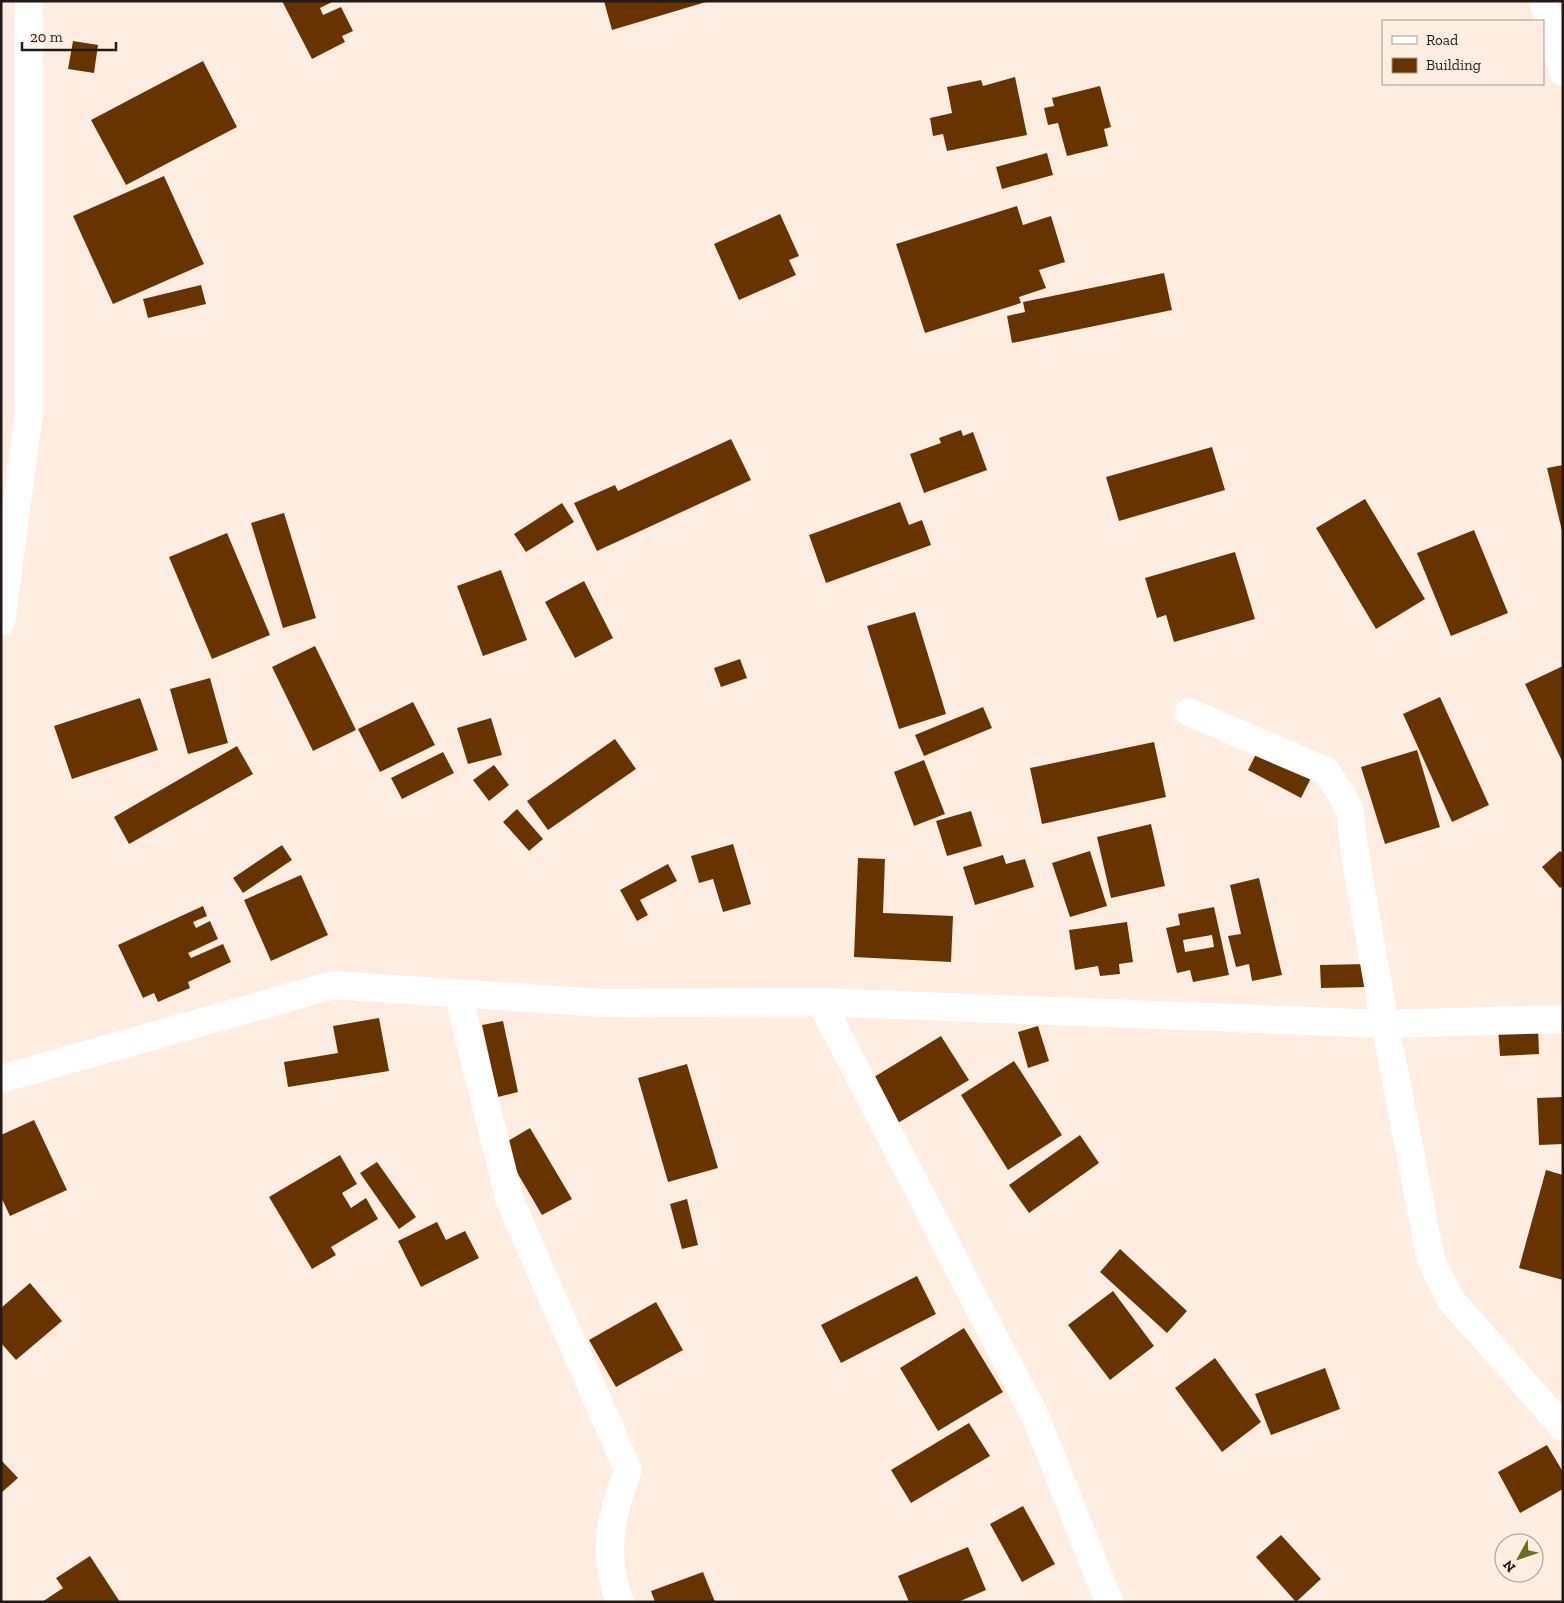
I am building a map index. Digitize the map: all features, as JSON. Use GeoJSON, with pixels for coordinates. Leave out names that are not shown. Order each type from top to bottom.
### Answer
{"type":"FeatureCollection","features":[{"type":"Feature","properties":{"kind":"street"},"geometry":{"type":"LineString","coordinates":[[1,622],[28,413],[29,1]]}},
{"type":"Feature","properties":{"kind":"street"},"geometry":{"type":"LineString","coordinates":[[1543,1],[1563,72]]}},
{"type":"Feature","properties":{"kind":"street"},"geometry":{"type":"LineString","coordinates":[[1189,712],[1326,771],[1337,785],[1350,812],[1355,855],[1385,1024],[1431,1260],[1450,1299],[1563,1427]]}},
{"type":"Feature","properties":{"kind":"street"},"geometry":{"type":"LineString","coordinates":[[1,1079],[332,985],[603,1003],[821,1002],[1385,1024],[1563,1019]]}},
{"type":"Feature","properties":{"kind":"street"},"geometry":{"type":"LineString","coordinates":[[458,994],[510,1201],[628,1470],[615,1505],[610,1531],[611,1576],[620,1602]]}},
{"type":"Feature","properties":{"kind":"street"},"geometry":{"type":"LineString","coordinates":[[821,1002],[1036,1418],[1109,1602]]}},
{"type":"Feature","properties":{"kind":"building"},"geometry":{"type":"Polygon","coordinates":[[[282,1],[334,1],[320,8],[323,15],[341,7],[353,31],[342,36],[345,42],[312,59],[282,1]]]}},
{"type":"Feature","properties":{"kind":"building"},"geometry":{"type":"Polygon","coordinates":[[[604,1],[706,1],[706,2],[612,30],[604,1]]]}},
{"type":"Feature","properties":{"kind":"building"},"geometry":{"type":"Polygon","coordinates":[[[73,41],[98,45],[94,73],[68,69],[73,41]]]}},
{"type":"Feature","properties":{"kind":"building"},"geometry":{"type":"Polygon","coordinates":[[[203,61],[237,127],[126,185],[91,120],[203,61]]]}},
{"type":"Feature","properties":{"kind":"building"},"geometry":{"type":"Polygon","coordinates":[[[1015,77],[1027,135],[947,151],[943,134],[933,136],[930,118],[952,113],[947,87],[981,80],[983,86],[1015,77]]]}},
{"type":"Feature","properties":{"kind":"building"},"geometry":{"type":"Polygon","coordinates":[[[1100,86],[1111,127],[1104,129],[1108,146],[1067,156],[1058,123],[1048,125],[1044,108],[1054,106],[1052,98],[1100,86]]]}},
{"type":"Feature","properties":{"kind":"building"},"geometry":{"type":"Polygon","coordinates":[[[1047,153],[1053,175],[1002,189],[996,167],[1047,153]]]}},
{"type":"Feature","properties":{"kind":"building"},"geometry":{"type":"Polygon","coordinates":[[[164,176],[204,264],[113,304],[73,216],[164,176]]]}},
{"type":"Feature","properties":{"kind":"building"},"geometry":{"type":"Polygon","coordinates":[[[1017,206],[1023,225],[1051,216],[1065,262],[1039,270],[1046,288],[1019,297],[1021,303],[925,333],[896,244],[1017,206]]]}},
{"type":"Feature","properties":{"kind":"building"},"geometry":{"type":"Polygon","coordinates":[[[780,214],[799,256],[789,260],[796,275],[739,300],[714,244],[780,214]]]}},
{"type":"Feature","properties":{"kind":"building"},"geometry":{"type":"Polygon","coordinates":[[[1164,273],[1172,310],[1012,343],[1007,316],[1025,312],[1023,302],[1164,273]]]}},
{"type":"Feature","properties":{"kind":"building"},"geometry":{"type":"Polygon","coordinates":[[[201,285],[206,304],[148,318],[143,299],[201,285]]]}},
{"type":"Feature","properties":{"kind":"building"},"geometry":{"type":"Polygon","coordinates":[[[961,430],[963,436],[973,432],[987,470],[924,493],[910,454],[941,443],[939,438],[961,430]]]}},
{"type":"Feature","properties":{"kind":"building"},"geometry":{"type":"Polygon","coordinates":[[[731,439],[751,480],[597,551],[574,503],[615,485],[618,491],[731,439]]]}},
{"type":"Feature","properties":{"kind":"building"},"geometry":{"type":"Polygon","coordinates":[[[1212,447],[1225,490],[1119,521],[1106,477],[1212,447]]]}},
{"type":"Feature","properties":{"kind":"building"},"geometry":{"type":"Polygon","coordinates":[[[1563,465],[1563,531],[1562,531],[1547,468],[1563,465]]]}},
{"type":"Feature","properties":{"kind":"building"},"geometry":{"type":"Polygon","coordinates":[[[1365,499],[1425,599],[1376,629],[1316,528],[1365,499]]]}},
{"type":"Feature","properties":{"kind":"building"},"geometry":{"type":"Polygon","coordinates":[[[900,502],[909,525],[922,520],[931,545],[826,583],[809,535],[900,502]]]}},
{"type":"Feature","properties":{"kind":"building"},"geometry":{"type":"Polygon","coordinates":[[[562,503],[574,522],[526,552],[514,534],[562,503]]]}},
{"type":"Feature","properties":{"kind":"building"},"geometry":{"type":"Polygon","coordinates":[[[284,513],[316,618],[283,628],[251,523],[284,513]]]}},
{"type":"Feature","properties":{"kind":"building"},"geometry":{"type":"Polygon","coordinates":[[[1474,530],[1508,613],[1451,636],[1417,553],[1474,530]]]}},
{"type":"Feature","properties":{"kind":"building"},"geometry":{"type":"Polygon","coordinates":[[[227,533],[270,635],[212,659],[169,557],[227,533]]]}},
{"type":"Feature","properties":{"kind":"building"},"geometry":{"type":"Polygon","coordinates":[[[1235,552],[1255,619],[1174,642],[1166,615],[1157,618],[1145,578],[1235,552]]]}},
{"type":"Feature","properties":{"kind":"building"},"geometry":{"type":"Polygon","coordinates":[[[501,570],[527,640],[483,656],[457,586],[501,570]]]}},
{"type":"Feature","properties":{"kind":"building"},"geometry":{"type":"Polygon","coordinates":[[[584,581],[613,638],[575,658],[545,602],[584,581]]]}},
{"type":"Feature","properties":{"kind":"building"},"geometry":{"type":"Polygon","coordinates":[[[915,612],[946,714],[899,729],[867,626],[915,612]]]}},
{"type":"Feature","properties":{"kind":"building"},"geometry":{"type":"Polygon","coordinates":[[[315,646],[356,730],[313,751],[272,667],[315,646]]]}},
{"type":"Feature","properties":{"kind":"building"},"geometry":{"type":"Polygon","coordinates":[[[740,659],[747,678],[721,687],[714,668],[740,659]]]}},
{"type":"Feature","properties":{"kind":"building"},"geometry":{"type":"Polygon","coordinates":[[[1563,666],[1563,763],[1525,684],[1563,666]]]}},
{"type":"Feature","properties":{"kind":"building"},"geometry":{"type":"Polygon","coordinates":[[[210,678],[228,743],[188,754],[170,689],[210,678]]]}},
{"type":"Feature","properties":{"kind":"building"},"geometry":{"type":"Polygon","coordinates":[[[1440,697],[1489,805],[1452,822],[1403,714],[1440,697]]]}},
{"type":"Feature","properties":{"kind":"building"},"geometry":{"type":"Polygon","coordinates":[[[140,698],[158,750],[72,779],[54,726],[140,698]]]}},
{"type":"Feature","properties":{"kind":"building"},"geometry":{"type":"Polygon","coordinates":[[[413,702],[435,745],[380,772],[358,729],[413,702]]]}},
{"type":"Feature","properties":{"kind":"building"},"geometry":{"type":"Polygon","coordinates":[[[983,707],[992,728],[924,756],[915,735],[983,707]]]}},
{"type":"Feature","properties":{"kind":"building"},"geometry":{"type":"Polygon","coordinates":[[[491,718],[502,755],[468,764],[457,728],[491,718]]]}},
{"type":"Feature","properties":{"kind":"building"},"geometry":{"type":"Polygon","coordinates":[[[615,739],[636,769],[548,830],[527,801],[615,739]]]}},
{"type":"Feature","properties":{"kind":"building"},"geometry":{"type":"Polygon","coordinates":[[[1154,742],[1166,797],[1042,824],[1030,768],[1154,742]]]}},
{"type":"Feature","properties":{"kind":"building"},"geometry":{"type":"Polygon","coordinates":[[[237,746],[253,774],[129,844],[114,817],[237,746]]]}},
{"type":"Feature","properties":{"kind":"building"},"geometry":{"type":"Polygon","coordinates":[[[1259,748],[1312,776],[1301,798],[1248,770],[1259,748]]]}},
{"type":"Feature","properties":{"kind":"building"},"geometry":{"type":"Polygon","coordinates":[[[1417,750],[1440,827],[1385,844],[1361,767],[1417,750]]]}},
{"type":"Feature","properties":{"kind":"building"},"geometry":{"type":"Polygon","coordinates":[[[443,752],[454,773],[402,799],[391,778],[443,752]]]}},
{"type":"Feature","properties":{"kind":"building"},"geometry":{"type":"Polygon","coordinates":[[[924,760],[945,814],[914,826],[894,772],[924,760]]]}},
{"type":"Feature","properties":{"kind":"building"},"geometry":{"type":"Polygon","coordinates":[[[494,765],[509,785],[489,801],[473,780],[494,765]]]}},
{"type":"Feature","properties":{"kind":"building"},"geometry":{"type":"Polygon","coordinates":[[[517,809],[543,839],[529,851],[503,822],[517,809]]]}},
{"type":"Feature","properties":{"kind":"building"},"geometry":{"type":"Polygon","coordinates":[[[971,811],[982,846],[947,856],[936,821],[971,811]]]}},
{"type":"Feature","properties":{"kind":"building"},"geometry":{"type":"Polygon","coordinates":[[[1151,824],[1165,886],[1111,898],[1097,837],[1151,824]]]}},
{"type":"Feature","properties":{"kind":"building"},"geometry":{"type":"Polygon","coordinates":[[[733,844],[751,904],[723,912],[713,879],[699,883],[691,856],[733,844]]]}},
{"type":"Feature","properties":{"kind":"building"},"geometry":{"type":"Polygon","coordinates":[[[282,845],[292,860],[243,893],[233,878],[282,845]]]}},
{"type":"Feature","properties":{"kind":"building"},"geometry":{"type":"Polygon","coordinates":[[[1090,851],[1107,906],[1070,917],[1052,863],[1090,851]]]}},
{"type":"Feature","properties":{"kind":"building"},"geometry":{"type":"Polygon","coordinates":[[[1560,851],[1563,854],[1563,886],[1560,888],[1542,867],[1560,851]]]}},
{"type":"Feature","properties":{"kind":"building"},"geometry":{"type":"Polygon","coordinates":[[[1003,855],[1006,864],[1025,859],[1034,887],[975,905],[963,867],[1003,855]]]}},
{"type":"Feature","properties":{"kind":"building"},"geometry":{"type":"Polygon","coordinates":[[[858,858],[885,859],[883,913],[953,916],[951,962],[854,957],[858,858]]]}},
{"type":"Feature","properties":{"kind":"building"},"geometry":{"type":"Polygon","coordinates":[[[668,864],[677,881],[640,900],[648,915],[637,921],[620,890],[668,864]]]}},
{"type":"Feature","properties":{"kind":"building"},"geometry":{"type":"Polygon","coordinates":[[[301,875],[328,935],[271,961],[244,900],[301,875]]]}},
{"type":"Feature","properties":{"kind":"building"},"geometry":{"type":"Polygon","coordinates":[[[1259,878],[1282,975],[1252,981],[1249,964],[1236,967],[1228,936],[1241,934],[1230,885],[1259,878]]]}},
{"type":"Feature","properties":{"kind":"building"},"geometry":{"type":"Polygon","coordinates":[[[203,906],[207,916],[193,922],[196,928],[210,921],[218,939],[188,953],[191,958],[223,944],[231,962],[188,982],[190,988],[158,1002],[154,993],[143,998],[118,945],[203,906]]]}},
{"type":"Feature","properties":{"kind":"building"},"geometry":{"type":"Polygon","coordinates":[[[1214,907],[1229,975],[1193,982],[1190,970],[1177,973],[1166,928],[1180,925],[1178,914],[1214,907]],[[1212,935],[1183,940],[1185,952],[1214,947],[1212,935]]]}},
{"type":"Feature","properties":{"kind":"building"},"geometry":{"type":"Polygon","coordinates":[[[1127,922],[1133,962],[1119,964],[1120,974],[1100,976],[1098,966],[1075,970],[1069,930],[1127,922]]]}},
{"type":"Feature","properties":{"kind":"building"},"geometry":{"type":"Polygon","coordinates":[[[1367,964],[1368,987],[1321,988],[1320,965],[1367,964]]]}},
{"type":"Feature","properties":{"kind":"building"},"geometry":{"type":"Polygon","coordinates":[[[379,1018],[389,1071],[288,1087],[284,1062],[338,1053],[333,1026],[379,1018]]]}},
{"type":"Feature","properties":{"kind":"building"},"geometry":{"type":"Polygon","coordinates":[[[503,1021],[518,1092],[498,1097],[482,1025],[503,1021]]]}},
{"type":"Feature","properties":{"kind":"building"},"geometry":{"type":"Polygon","coordinates":[[[1538,1025],[1539,1054],[1500,1056],[1498,1027],[1538,1025]]]}},
{"type":"Feature","properties":{"kind":"building"},"geometry":{"type":"Polygon","coordinates":[[[1038,1026],[1049,1061],[1028,1068],[1018,1032],[1038,1026]]]}},
{"type":"Feature","properties":{"kind":"building"},"geometry":{"type":"Polygon","coordinates":[[[941,1036],[969,1080],[893,1126],[866,1082],[941,1036]]]}},
{"type":"Feature","properties":{"kind":"building"},"geometry":{"type":"Polygon","coordinates":[[[1014,1061],[1062,1135],[1008,1170],[961,1095],[1014,1061]]]}},
{"type":"Feature","properties":{"kind":"building"},"geometry":{"type":"Polygon","coordinates":[[[687,1064],[718,1168],[668,1182],[638,1078],[687,1064]]]}},
{"type":"Feature","properties":{"kind":"building"},"geometry":{"type":"Polygon","coordinates":[[[1563,1097],[1563,1144],[1539,1145],[1537,1098],[1563,1097]]]}},
{"type":"Feature","properties":{"kind":"building"},"geometry":{"type":"Polygon","coordinates":[[[34,1120],[67,1190],[10,1216],[1,1197],[1,1135],[34,1120]]]}},
{"type":"Feature","properties":{"kind":"building"},"geometry":{"type":"Polygon","coordinates":[[[530,1128],[572,1199],[542,1215],[501,1145],[530,1128]]]}},
{"type":"Feature","properties":{"kind":"building"},"geometry":{"type":"Polygon","coordinates":[[[1080,1135],[1099,1163],[1029,1213],[1009,1185],[1080,1135]]]}},
{"type":"Feature","properties":{"kind":"building"},"geometry":{"type":"Polygon","coordinates":[[[340,1155],[357,1184],[342,1193],[351,1208],[366,1198],[378,1219],[331,1247],[336,1255],[312,1269],[269,1197],[340,1155]]]}},
{"type":"Feature","properties":{"kind":"building"},"geometry":{"type":"Polygon","coordinates":[[[377,1162],[416,1217],[399,1229],[360,1173],[377,1162]]]}},
{"type":"Feature","properties":{"kind":"building"},"geometry":{"type":"Polygon","coordinates":[[[1546,1170],[1563,1175],[1563,1280],[1519,1268],[1546,1170]]]}},
{"type":"Feature","properties":{"kind":"building"},"geometry":{"type":"Polygon","coordinates":[[[687,1199],[698,1245],[682,1249],[670,1204],[687,1199]]]}},
{"type":"Feature","properties":{"kind":"building"},"geometry":{"type":"Polygon","coordinates":[[[437,1222],[446,1240],[465,1231],[479,1258],[421,1287],[398,1241],[437,1222]]]}},
{"type":"Feature","properties":{"kind":"building"},"geometry":{"type":"Polygon","coordinates":[[[1120,1249],[1187,1311],[1167,1333],[1100,1272],[1120,1249]]]}},
{"type":"Feature","properties":{"kind":"building"},"geometry":{"type":"Polygon","coordinates":[[[917,1276],[936,1314],[841,1363],[821,1325],[917,1276]]]}},
{"type":"Feature","properties":{"kind":"building"},"geometry":{"type":"Polygon","coordinates":[[[30,1283],[62,1321],[16,1360],[1,1343],[1,1308],[30,1283]]]}},
{"type":"Feature","properties":{"kind":"building"},"geometry":{"type":"Polygon","coordinates":[[[1113,1291],[1154,1346],[1110,1380],[1068,1325],[1113,1291]]]}},
{"type":"Feature","properties":{"kind":"building"},"geometry":{"type":"Polygon","coordinates":[[[656,1302],[683,1350],[616,1387],[589,1340],[656,1302]]]}},
{"type":"Feature","properties":{"kind":"building"},"geometry":{"type":"Polygon","coordinates":[[[964,1328],[1003,1392],[938,1431],[900,1368],[964,1328]]]}},
{"type":"Feature","properties":{"kind":"building"},"geometry":{"type":"Polygon","coordinates":[[[1215,1358],[1261,1422],[1222,1452],[1175,1388],[1215,1358]]]}},
{"type":"Feature","properties":{"kind":"building"},"geometry":{"type":"Polygon","coordinates":[[[1325,1368],[1340,1409],[1271,1435],[1255,1394],[1325,1368]]]}},
{"type":"Feature","properties":{"kind":"building"},"geometry":{"type":"Polygon","coordinates":[[[969,1423],[990,1456],[911,1503],[891,1470],[969,1423]]]}},
{"type":"Feature","properties":{"kind":"building"},"geometry":{"type":"Polygon","coordinates":[[[1547,1445],[1563,1472],[1563,1489],[1520,1513],[1498,1472],[1547,1445]]]}},
{"type":"Feature","properties":{"kind":"building"},"geometry":{"type":"Polygon","coordinates":[[[1,1460],[18,1478],[1,1493],[1,1460]]]}},
{"type":"Feature","properties":{"kind":"building"},"geometry":{"type":"Polygon","coordinates":[[[1023,1506],[1055,1564],[1022,1582],[990,1524],[1023,1506]]]}},
{"type":"Feature","properties":{"kind":"building"},"geometry":{"type":"Polygon","coordinates":[[[1281,1535],[1321,1579],[1296,1602],[1256,1557],[1281,1535]]]}},
{"type":"Feature","properties":{"kind":"building"},"geometry":{"type":"Polygon","coordinates":[[[968,1547],[986,1590],[958,1602],[909,1602],[898,1576],[968,1547]]]}},
{"type":"Feature","properties":{"kind":"building"},"geometry":{"type":"Polygon","coordinates":[[[90,1556],[120,1602],[42,1602],[63,1588],[56,1578],[90,1556]]]}},
{"type":"Feature","properties":{"kind":"building"},"geometry":{"type":"Polygon","coordinates":[[[703,1572],[715,1602],[655,1602],[651,1591],[703,1572]]]}}]}
